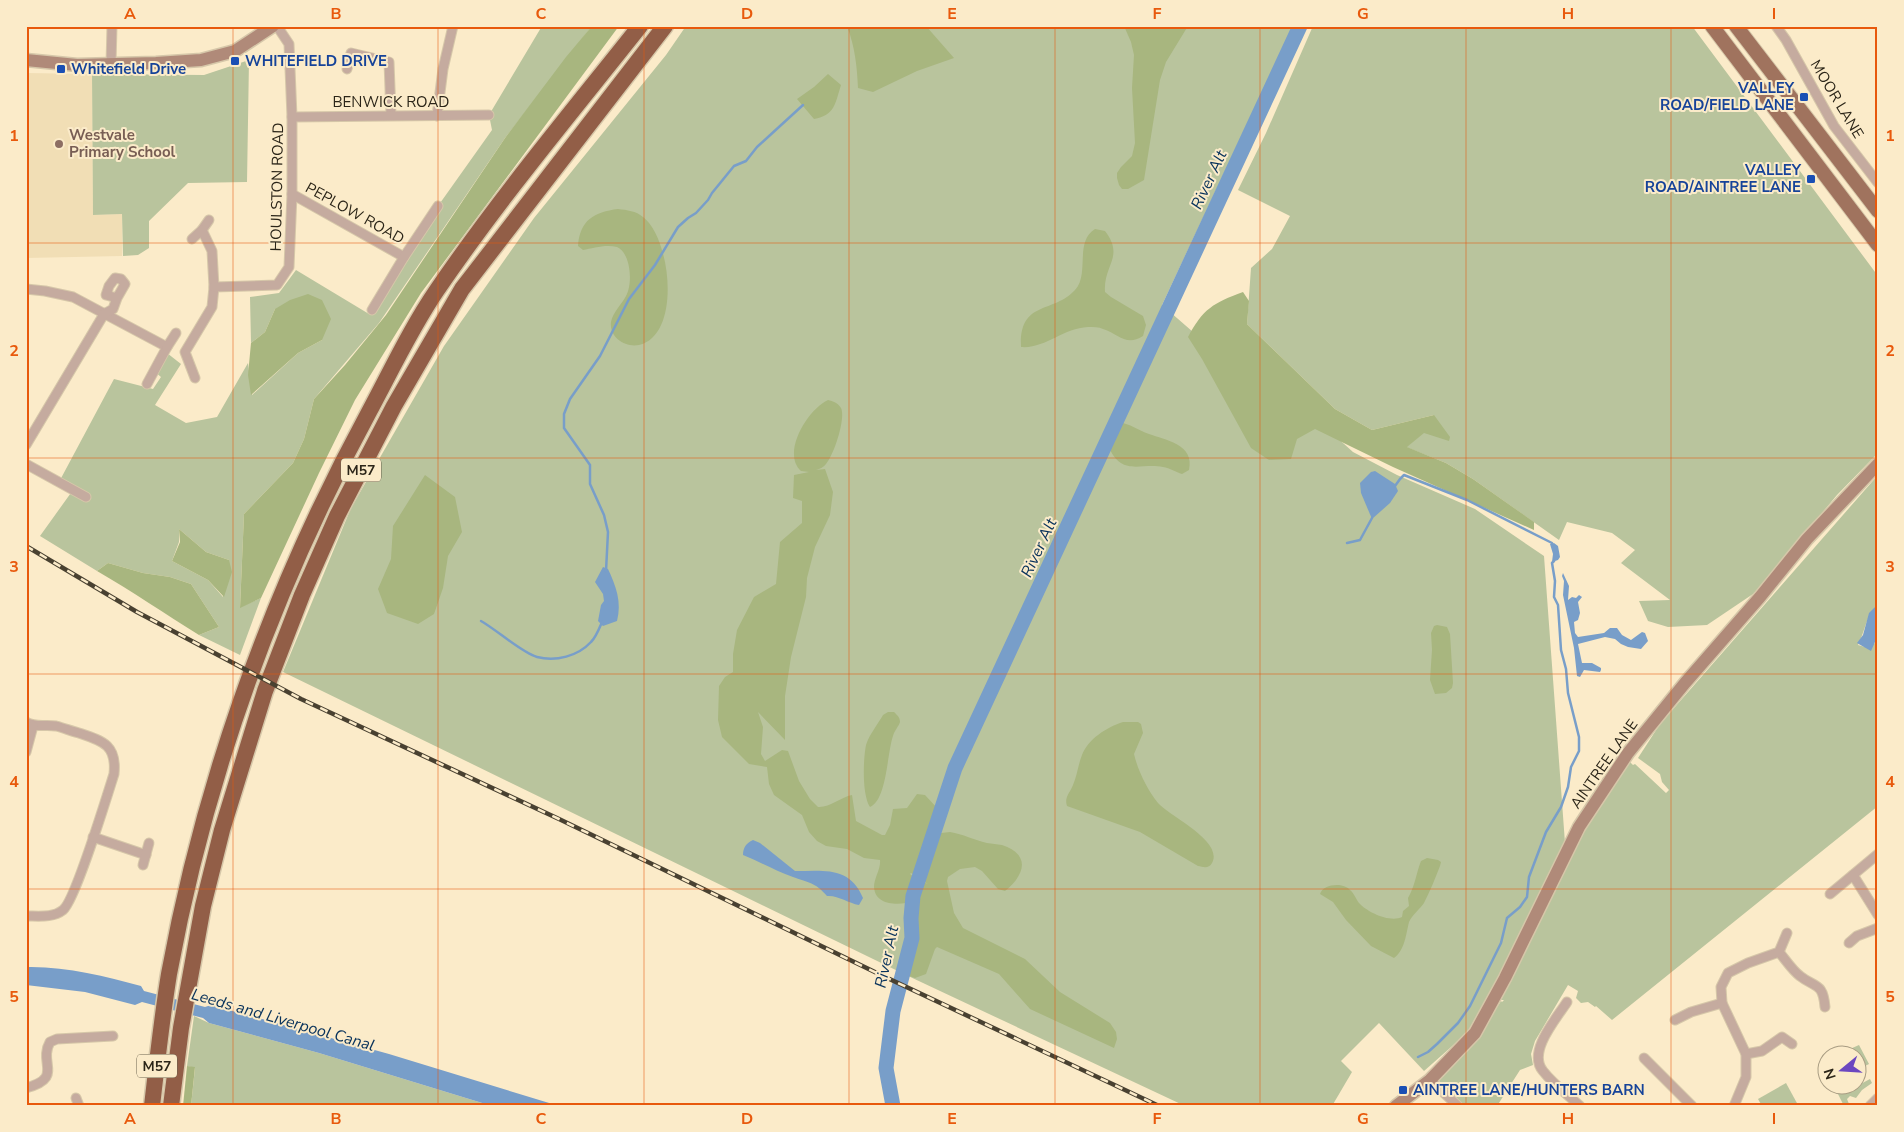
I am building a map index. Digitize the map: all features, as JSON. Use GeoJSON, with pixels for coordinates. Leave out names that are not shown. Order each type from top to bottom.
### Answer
{"type":"FeatureCollection","features":[{"type":"Feature","properties":{"kind":"highway","name":"M57"},"geometry":{"type":"LineString","coordinates":[[152,1106],[169,974],[202,828],[246,684],[320,507],[372,406],[436,292],[499,205],[640,26]]}},
{"type":"Feature","properties":{"kind":"highway","name":"M57"},"geometry":{"type":"LineString","coordinates":[[171,1106],[189,979],[203,906],[222,830],[265,691],[302,595],[337,516],[394,406],[462,289],[664,26]]}},
{"type":"Feature","properties":{"kind":"main road"},"geometry":{"type":"LineString","coordinates":[[26,60],[77,65],[201,60],[235,51],[273,26]]}},
{"type":"Feature","properties":{"kind":"main road"},"geometry":{"type":"LineString","coordinates":[[1712,26],[1878,245]]}},
{"type":"Feature","properties":{"kind":"main road"},"geometry":{"type":"LineString","coordinates":[[1736,26],[1878,211]]}},
{"type":"Feature","properties":{"kind":"main road","name":"AINTREE LANE"},"geometry":{"type":"LineString","coordinates":[[1396,1106],[1430,1080],[1458,1053],[1475,1033],[1505,978],[1579,827],[1628,753],[1807,539],[1878,464]]}},
{"type":"Feature","properties":{"kind":"street"},"geometry":{"type":"LineString","coordinates":[[111,64],[112,26]]}},
{"type":"Feature","properties":{"kind":"street","name":"HOULSTON ROAD"},"geometry":{"type":"LineString","coordinates":[[214,287],[277,285],[289,267],[292,194],[292,117],[289,44],[277,26]]}},
{"type":"Feature","properties":{"kind":"street"},"geometry":{"type":"LineString","coordinates":[[437,116],[443,70],[453,26]]}},
{"type":"Feature","properties":{"kind":"street","name":"MOOR LANE"},"geometry":{"type":"LineString","coordinates":[[1776,26],[1786,40],[1834,126],[1878,183]]}},
{"type":"Feature","properties":{"kind":"street"},"geometry":{"type":"LineString","coordinates":[[347,69],[351,53],[389,62],[391,115]]}},
{"type":"Feature","properties":{"kind":"street","name":"BENWICK ROAD"},"geometry":{"type":"LineString","coordinates":[[292,117],[489,115]]}},
{"type":"Feature","properties":{"kind":"street","name":"PEPLOW ROAD"},"geometry":{"type":"LineString","coordinates":[[292,194],[404,257]]}},
{"type":"Feature","properties":{"kind":"street"},"geometry":{"type":"LineString","coordinates":[[372,310],[438,206]]}},
{"type":"Feature","properties":{"kind":"street"},"geometry":{"type":"LineString","coordinates":[[192,239],[209,220]]}},
{"type":"Feature","properties":{"kind":"street"},"geometry":{"type":"LineString","coordinates":[[195,378],[185,352],[212,307],[214,287],[212,251],[202,230]]}},
{"type":"Feature","properties":{"kind":"street"},"geometry":{"type":"LineString","coordinates":[[26,289],[73,297],[167,347]]}},
{"type":"Feature","properties":{"kind":"street"},"geometry":{"type":"LineString","coordinates":[[26,444],[104,314],[113,309],[117,298]]}},
{"type":"Feature","properties":{"kind":"street"},"geometry":{"type":"LineString","coordinates":[[147,384],[176,333]]}},
{"type":"Feature","properties":{"kind":"street"},"geometry":{"type":"LineString","coordinates":[[26,464],[86,497]]}},
{"type":"Feature","properties":{"kind":"street"},"geometry":{"type":"LineString","coordinates":[[26,752],[30,724],[56,726],[102,741],[112,751],[115,763],[114,774],[93,837],[75,890],[66,908],[55,915],[26,916]]}},
{"type":"Feature","properties":{"kind":"street"},"geometry":{"type":"LineString","coordinates":[[93,837],[146,854]]}},
{"type":"Feature","properties":{"kind":"street"},"geometry":{"type":"LineString","coordinates":[[143,865],[149,843]]}},
{"type":"Feature","properties":{"kind":"street"},"geometry":{"type":"LineString","coordinates":[[1830,894],[1878,854]]}},
{"type":"Feature","properties":{"kind":"street"},"geometry":{"type":"LineString","coordinates":[[1853,875],[1878,916]]}},
{"type":"Feature","properties":{"kind":"street"},"geometry":{"type":"LineString","coordinates":[[1849,943],[1857,936],[1878,928]]}},
{"type":"Feature","properties":{"kind":"street"},"geometry":{"type":"LineString","coordinates":[[1734,1106],[1746,1077],[1746,1054],[1722,1003],[1721,987],[1728,973],[1748,963],[1779,952],[1787,933]]}},
{"type":"Feature","properties":{"kind":"street"},"geometry":{"type":"LineString","coordinates":[[1779,952],[1800,976],[1816,984],[1824,996],[1825,1007]]}},
{"type":"Feature","properties":{"kind":"street"},"geometry":{"type":"LineString","coordinates":[[1567,1002],[1540,1045],[1537,1056],[1543,1072],[1580,1106]]}},
{"type":"Feature","properties":{"kind":"street"},"geometry":{"type":"LineString","coordinates":[[1675,1020],[1691,1012],[1722,1003]]}},
{"type":"Feature","properties":{"kind":"street"},"geometry":{"type":"LineString","coordinates":[[26,1088],[38,1085],[49,1072],[46,1049],[50,1042],[57,1039],[113,1036]]}},
{"type":"Feature","properties":{"kind":"street"},"geometry":{"type":"LineString","coordinates":[[1746,1054],[1762,1051],[1782,1038],[1792,1044]]}},
{"type":"Feature","properties":{"kind":"street"},"geometry":{"type":"LineString","coordinates":[[1644,1058],[1692,1106]]}},
{"type":"Feature","properties":{"kind":"street"},"geometry":{"type":"LineString","coordinates":[[1430,1080],[1458,1106]]}},
{"type":"Feature","properties":{"kind":"street"},"geometry":{"type":"LineString","coordinates":[[1870,1106],[1878,1098]]}},
{"type":"Feature","properties":{"kind":"shaded area","name":"Westvale Primary School"},"geometry":{"type":"Polygon","coordinates":[[[26,73],[92,74],[93,215],[122,214],[122,256],[26,258],[26,73]]]}},
{"type":"Feature","properties":{"kind":"green space"},"geometry":{"type":"Polygon","coordinates":[[[542,26],[592,26],[505,138],[379,323],[314,399],[304,439],[293,463],[244,514],[240,607],[261,598],[240,655],[199,635],[219,627],[191,584],[170,577],[143,573],[108,563],[97,571],[40,536],[73,490],[59,482],[114,379],[153,389],[161,377],[154,371],[167,353],[181,364],[155,405],[186,423],[217,417],[248,363],[252,395],[298,353],[322,340],[275,309],[265,332],[251,343],[250,297],[279,293],[296,270],[369,314],[438,206],[492,130],[489,115],[542,26]],[[179,529],[179,542],[172,561],[208,580],[223,597],[229,560],[206,552],[179,529]]]}},
{"type":"Feature","properties":{"kind":"green space"},"geometry":{"type":"Polygon","coordinates":[[[592,26],[619,26],[421,293],[355,400],[261,598],[240,608],[244,514],[293,463],[304,439],[314,399],[386,315],[505,138],[566,57],[592,26]]]}},
{"type":"Feature","properties":{"kind":"green space"},"geometry":{"type":"Polygon","coordinates":[[[686,26],[1293,26],[1162,305],[1193,332],[1313,416],[1353,452],[1397,475],[1475,509],[1544,556],[1565,843],[1512,953],[1467,1033],[1424,1071],[1379,1023],[1341,1061],[1352,1072],[1332,1106],[1185,1106],[906,975],[283,672],[351,508],[444,346],[534,218],[666,55],[686,26]]]}},
{"type":"Feature","properties":{"kind":"green space"},"geometry":{"type":"Polygon","coordinates":[[[847,26],[926,26],[954,58],[917,71],[873,92],[858,88],[855,57],[847,26]]]}},
{"type":"Feature","properties":{"kind":"green space"},"geometry":{"type":"Polygon","coordinates":[[[1124,26],[1188,26],[1166,62],[1160,80],[1144,180],[1128,189],[1122,189],[1117,178],[1117,173],[1121,167],[1132,156],[1135,143],[1132,88],[1134,55],[1124,26]]]}},
{"type":"Feature","properties":{"kind":"green space"},"geometry":{"type":"Polygon","coordinates":[[[1313,26],[1692,26],[1878,276],[1878,453],[1837,495],[1756,592],[1707,625],[1668,627],[1648,621],[1639,601],[1670,600],[1621,563],[1635,550],[1612,533],[1567,522],[1559,540],[1473,479],[1446,463],[1406,447],[1423,433],[1434,415],[1372,430],[1335,409],[1247,324],[1251,268],[1272,249],[1290,216],[1238,190],[1266,133],[1313,26]]]}},
{"type":"Feature","properties":{"kind":"green space"},"geometry":{"type":"Polygon","coordinates":[[[249,60],[247,182],[188,183],[149,221],[149,248],[138,255],[123,256],[122,214],[93,215],[92,74],[204,75],[249,60]]]}},
{"type":"Feature","properties":{"kind":"green space"},"geometry":{"type":"Polygon","coordinates":[[[828,74],[841,85],[837,98],[833,108],[826,115],[814,119],[797,99],[828,74]]]}},
{"type":"Feature","properties":{"kind":"green space"},"geometry":{"type":"Polygon","coordinates":[[[618,209],[637,213],[653,228],[660,244],[665,264],[668,285],[667,306],[662,324],[653,337],[639,345],[623,343],[615,337],[611,327],[612,318],[626,296],[630,284],[628,262],[622,250],[613,246],[604,246],[583,250],[578,246],[582,230],[590,219],[602,212],[618,209]]]}},
{"type":"Feature","properties":{"kind":"green space"},"geometry":{"type":"Polygon","coordinates":[[[1095,229],[1105,231],[1111,240],[1113,248],[1112,261],[1105,283],[1105,292],[1143,316],[1146,325],[1143,336],[1127,340],[1101,328],[1088,327],[1070,331],[1038,345],[1021,347],[1022,332],[1031,315],[1066,297],[1075,290],[1082,276],[1085,242],[1095,229]]]}},
{"type":"Feature","properties":{"kind":"green space"},"geometry":{"type":"Polygon","coordinates":[[[1243,292],[1249,301],[1247,324],[1335,409],[1372,430],[1434,415],[1450,437],[1449,441],[1424,433],[1407,447],[1446,463],[1473,479],[1534,522],[1534,530],[1393,467],[1315,429],[1297,439],[1291,459],[1269,460],[1251,448],[1188,337],[1193,327],[1210,308],[1243,292]]]}},
{"type":"Feature","properties":{"kind":"green space"},"geometry":{"type":"Polygon","coordinates":[[[308,294],[322,300],[331,319],[322,340],[298,353],[251,395],[248,375],[251,343],[265,332],[275,309],[290,300],[308,294]]]}},
{"type":"Feature","properties":{"kind":"green space"},"geometry":{"type":"Polygon","coordinates":[[[828,400],[838,405],[842,413],[841,428],[832,453],[825,465],[816,470],[825,469],[833,492],[830,515],[815,547],[807,578],[806,597],[791,657],[785,696],[785,740],[758,712],[763,727],[761,754],[765,761],[782,750],[788,751],[799,781],[810,799],[818,807],[826,806],[852,795],[856,821],[882,835],[885,835],[890,825],[893,809],[907,808],[917,794],[925,795],[938,809],[928,845],[916,876],[910,874],[914,877],[906,903],[886,902],[881,900],[875,893],[875,880],[880,860],[864,858],[847,849],[826,846],[817,841],[809,832],[802,815],[774,795],[769,784],[767,767],[749,764],[722,737],[718,720],[719,686],[725,677],[733,672],[733,654],[737,630],[754,597],[776,584],[780,542],[802,523],[802,501],[793,498],[794,475],[809,472],[801,471],[796,463],[794,454],[795,443],[805,422],[820,405],[828,400]]]}},
{"type":"Feature","properties":{"kind":"green space"},"geometry":{"type":"Polygon","coordinates":[[[1119,422],[1177,444],[1188,454],[1190,461],[1189,470],[1182,474],[1163,467],[1132,466],[1119,462],[1108,445],[1119,422]]]}},
{"type":"Feature","properties":{"kind":"green space"},"geometry":{"type":"Polygon","coordinates":[[[425,475],[455,497],[462,532],[448,556],[443,588],[434,614],[418,624],[387,613],[378,589],[391,559],[393,526],[425,475]]]}},
{"type":"Feature","properties":{"kind":"green space"},"geometry":{"type":"Polygon","coordinates":[[[1878,475],[1878,604],[1868,619],[1858,645],[1865,647],[1878,642],[1878,806],[1612,1020],[1596,1006],[1588,1002],[1581,1003],[1576,998],[1578,991],[1568,985],[1535,1041],[1531,1054],[1533,1065],[1520,1070],[1497,1106],[1465,1106],[1438,1080],[1471,1047],[1501,1001],[1504,1000],[1501,1000],[1583,832],[1629,761],[1633,765],[1635,764],[1666,793],[1669,790],[1662,782],[1660,774],[1638,758],[1660,724],[1878,475]]]}},
{"type":"Feature","properties":{"kind":"green space"},"geometry":{"type":"Polygon","coordinates":[[[179,529],[206,552],[229,560],[232,572],[224,597],[208,580],[172,561],[180,542],[179,529]]]}},
{"type":"Feature","properties":{"kind":"green space"},"geometry":{"type":"Polygon","coordinates":[[[108,563],[143,573],[170,577],[191,584],[219,627],[199,635],[97,571],[108,563]]]}},
{"type":"Feature","properties":{"kind":"green space"},"geometry":{"type":"Polygon","coordinates":[[[1434,626],[1447,627],[1450,634],[1453,683],[1452,688],[1446,693],[1435,694],[1430,680],[1431,633],[1434,626]]]}},
{"type":"Feature","properties":{"kind":"green space"},"geometry":{"type":"Polygon","coordinates":[[[888,712],[894,712],[899,717],[900,722],[894,732],[886,775],[880,795],[876,803],[870,807],[867,802],[864,786],[866,745],[871,733],[883,715],[888,712]]]}},
{"type":"Feature","properties":{"kind":"green space"},"geometry":{"type":"Polygon","coordinates":[[[1123,722],[1138,722],[1141,724],[1143,733],[1134,754],[1143,780],[1158,803],[1194,830],[1210,846],[1214,855],[1209,866],[1198,866],[1140,832],[1067,806],[1067,798],[1085,749],[1099,734],[1123,722]]]}},
{"type":"Feature","properties":{"kind":"green space"},"geometry":{"type":"Polygon","coordinates":[[[950,832],[1012,849],[1018,854],[1022,866],[1017,879],[1005,891],[998,889],[982,871],[975,867],[960,869],[948,877],[947,881],[954,913],[963,928],[1025,959],[1060,992],[1110,1023],[1116,1032],[1117,1039],[1114,1048],[1030,1009],[999,974],[937,947],[926,974],[915,978],[906,975],[915,937],[917,894],[923,882],[928,884],[923,881],[941,833],[950,832]]]}},
{"type":"Feature","properties":{"kind":"green space"},"geometry":{"type":"Polygon","coordinates":[[[1427,858],[1438,860],[1441,862],[1440,866],[1424,903],[1409,922],[1401,951],[1394,958],[1371,946],[1346,920],[1333,902],[1320,894],[1329,886],[1347,887],[1359,903],[1373,913],[1391,919],[1402,917],[1403,911],[1409,906],[1408,898],[1421,861],[1427,858]]]}},
{"type":"Feature","properties":{"kind":"green space"},"geometry":{"type":"Polygon","coordinates":[[[194,1016],[209,1023],[319,1053],[492,1106],[191,1106],[195,1068],[187,1066],[194,1016]]]}},
{"type":"Feature","properties":{"kind":"green space"},"geometry":{"type":"Polygon","coordinates":[[[187,1066],[195,1067],[191,1106],[183,1106],[187,1066]]]}},
{"type":"Feature","properties":{"kind":"green space"},"geometry":{"type":"Polygon","coordinates":[[[1870,1079],[1872,1083],[1866,1087],[1866,1081],[1870,1079]]]}},
{"type":"Feature","properties":{"kind":"green space"},"geometry":{"type":"Polygon","coordinates":[[[1786,1083],[1798,1105],[1762,1106],[1758,1099],[1786,1083]]]}},
{"type":"Feature","properties":{"kind":"green space"},"geometry":{"type":"Polygon","coordinates":[[[1838,1094],[1859,1094],[1856,1098],[1850,1096],[1847,1099],[1849,1104],[1854,1106],[1844,1106],[1838,1094]]]}},
{"type":"Feature","properties":{"kind":"water"},"geometry":{"type":"Polygon","coordinates":[[[1375,471],[1395,484],[1398,491],[1390,503],[1372,519],[1361,493],[1360,483],[1371,472],[1375,471]]]}},
{"type":"Feature","properties":{"kind":"water"},"geometry":{"type":"Polygon","coordinates":[[[1554,543],[1558,546],[1560,557],[1552,562],[1553,554],[1550,544],[1554,543]]]}},
{"type":"Feature","properties":{"kind":"water"},"geometry":{"type":"Polygon","coordinates":[[[603,567],[608,569],[617,594],[619,607],[617,621],[603,626],[598,621],[601,605],[604,601],[603,594],[595,582],[603,567]]]}},
{"type":"Feature","properties":{"kind":"water"},"geometry":{"type":"Polygon","coordinates":[[[1563,573],[1569,586],[1568,600],[1579,595],[1582,597],[1578,602],[1580,613],[1578,620],[1574,622],[1575,633],[1578,637],[1604,633],[1610,628],[1617,628],[1622,635],[1631,640],[1642,632],[1645,633],[1648,641],[1641,649],[1628,647],[1615,639],[1605,637],[1578,644],[1582,663],[1592,663],[1601,668],[1601,670],[1600,672],[1584,670],[1580,677],[1577,676],[1574,648],[1563,595],[1563,573]]]}},
{"type":"Feature","properties":{"kind":"water"},"geometry":{"type":"Polygon","coordinates":[[[1878,604],[1878,642],[1875,642],[1871,651],[1857,643],[1863,635],[1869,613],[1878,604]]]}},
{"type":"Feature","properties":{"kind":"water"},"geometry":{"type":"Polygon","coordinates":[[[753,840],[760,843],[795,871],[826,871],[843,875],[858,888],[863,898],[859,905],[827,896],[819,888],[811,884],[743,855],[745,846],[753,840]]]}},
{"type":"Feature","properties":{"kind":"water"},"geometry":{"type":"Polygon","coordinates":[[[26,967],[70,970],[127,982],[141,986],[144,991],[205,1007],[211,1005],[389,1054],[559,1106],[492,1106],[319,1053],[209,1023],[203,1018],[142,1002],[135,1005],[85,992],[26,985],[26,967]]]}},
{"type":"Feature","properties":{"kind":"waterway","name":"River Alt"},"geometry":{"type":"LineString","coordinates":[[893,1106],[886,1068],[893,1011],[912,938],[913,896],[955,768],[1300,26]]}},
{"type":"Feature","properties":{"kind":"waterway"},"geometry":{"type":"LineString","coordinates":[[606,571],[608,532],[604,515],[590,484],[590,465],[564,428],[564,414],[570,399],[600,356],[629,299],[655,265],[678,227],[696,213],[708,200],[734,166],[746,161],[757,147],[803,105]]}},
{"type":"Feature","properties":{"kind":"waterway"},"geometry":{"type":"LineString","coordinates":[[1395,486],[1404,475],[1467,500],[1552,543]]}},
{"type":"Feature","properties":{"kind":"waterway"},"geometry":{"type":"LineString","coordinates":[[1347,543],[1360,540],[1372,518]]}},
{"type":"Feature","properties":{"kind":"waterway"},"geometry":{"type":"LineString","coordinates":[[1418,1057],[1428,1052],[1437,1044],[1458,1023],[1470,1006],[1501,943],[1507,918],[1520,907],[1527,897],[1529,877],[1546,832],[1561,807],[1568,787],[1571,767],[1579,751],[1579,737],[1568,693],[1566,669],[1561,650],[1558,605],[1554,597],[1555,581],[1552,563],[1554,561]]}},
{"type":"Feature","properties":{"kind":"waterway"},"geometry":{"type":"LineString","coordinates":[[481,621],[531,655],[552,659],[566,657],[586,647],[594,638],[602,622]]}},
{"type":"Feature","properties":{"kind":"railway"},"geometry":{"type":"LineString","coordinates":[[26,546],[137,612],[301,699],[559,819],[881,975],[1159,1106]]}},
{"type":"Feature","properties":{"kind":"place","name":"WHITEFIELD DRIVE"},"geometry":{"type":"Point","coordinates":[235,61]}},
{"type":"Feature","properties":{"kind":"place","name":"Whitefield Drive"},"geometry":{"type":"Point","coordinates":[61,69]}},
{"type":"Feature","properties":{"kind":"place","name":"VALLEY ROAD/FIELD LANE"},"geometry":{"type":"Point","coordinates":[1804,97]}},
{"type":"Feature","properties":{"kind":"place","name":"Westvale Primary School"},"geometry":{"type":"Point","coordinates":[59,144]}},
{"type":"Feature","properties":{"kind":"place","name":"VALLEY ROAD/AINTREE LANE"},"geometry":{"type":"Point","coordinates":[1811,179]}},
{"type":"Feature","properties":{"kind":"place","name":"AINTREE LANE/HUNTERS BARN"},"geometry":{"type":"Point","coordinates":[1403,1090]}},
{"type":"Feature","properties":{"kind":"water label","name":"Leeds and Liverpool Canal"},"geometry":{"type":"Point","coordinates":[283,1020]}}]}
